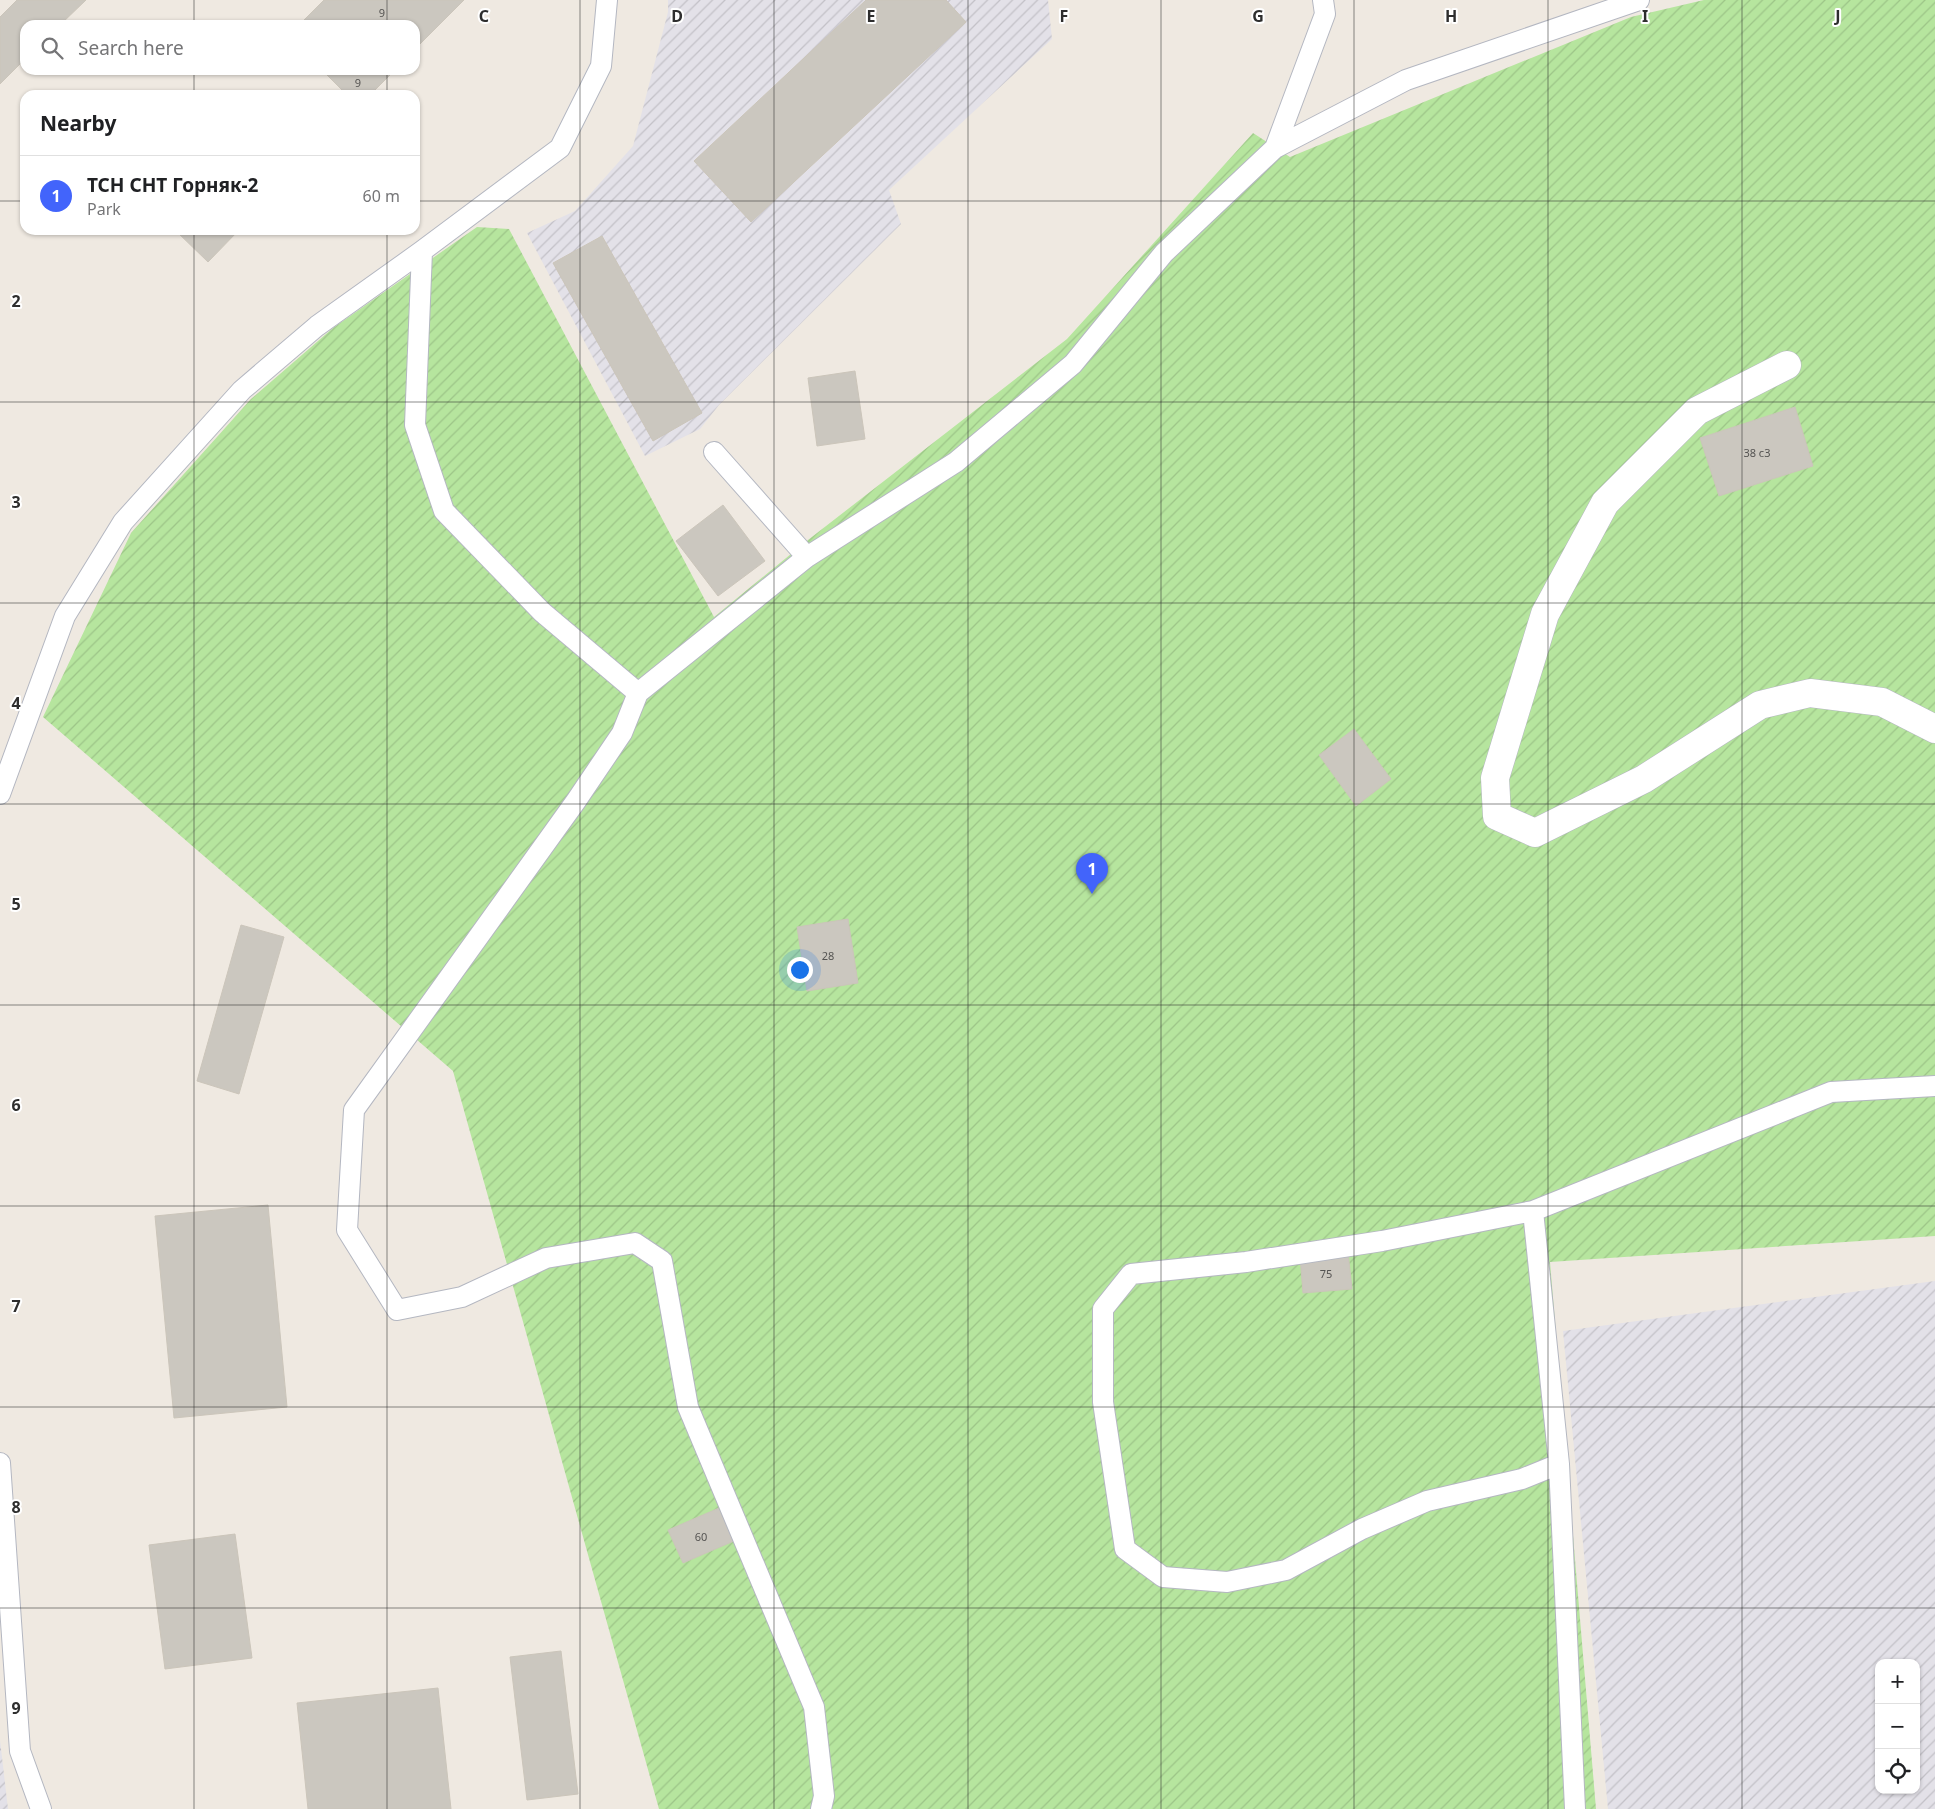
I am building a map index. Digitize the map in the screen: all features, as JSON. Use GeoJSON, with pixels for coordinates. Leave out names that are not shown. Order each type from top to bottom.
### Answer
{"type":"FeatureCollection","features":[{"type":"Feature","properties":{"kind":"street"},"geometry":{"type":"LineString","coordinates":[[1787,365],[1698,411],[1605,503],[1545,614],[1495,778],[1497,816],[1535,833],[1644,779],[1760,705],[1810,693],[1882,702],[1935,730]]}},
{"type":"Feature","properties":{"kind":"lane"},"geometry":{"type":"LineString","coordinates":[[0,794],[64,616],[123,522],[242,390],[317,326],[422,251],[560,148],[601,66],[607,0]]}},
{"type":"Feature","properties":{"kind":"lane"},"geometry":{"type":"LineString","coordinates":[[1275,148],[1325,14],[1323,0]]}},
{"type":"Feature","properties":{"kind":"lane"},"geometry":{"type":"LineString","coordinates":[[821,1809],[824,1796],[814,1708],[688,1408],[662,1261],[635,1243],[546,1258],[462,1297],[397,1310],[348,1230],[354,1110],[581,794],[622,733],[638,693],[808,557],[956,462],[1073,364],[1164,253],[1275,148],[1406,80],[1639,0]]}},
{"type":"Feature","properties":{"kind":"lane"},"geometry":{"type":"LineString","coordinates":[[422,251],[415,425],[444,511],[542,612],[638,693]]}},
{"type":"Feature","properties":{"kind":"lane"},"geometry":{"type":"LineString","coordinates":[[714,452],[808,557]]}},
{"type":"Feature","properties":{"kind":"lane"},"geometry":{"type":"LineString","coordinates":[[1559,1464],[1522,1479],[1427,1501],[1362,1529],[1286,1570],[1227,1582],[1163,1577],[1126,1549],[1102,1402],[1103,1309],[1131,1274],[1246,1262],[1343,1247],[1533,1212],[1831,1092],[1935,1086]]}},
{"type":"Feature","properties":{"kind":"lane"},"geometry":{"type":"LineString","coordinates":[[1533,1212],[1559,1464],[1575,1809]]}},
{"type":"Feature","properties":{"kind":"lane"},"geometry":{"type":"LineString","coordinates":[[0,1463],[20,1751],[41,1809]]}},
{"type":"Feature","properties":{"kind":"shaded area"},"geometry":{"type":"Polygon","coordinates":[[[668,0],[1048,0],[1052,39],[889,190],[901,224],[719,405],[700,429],[645,456],[527,233],[575,211],[633,146],[668,12],[668,0]]]}},
{"type":"Feature","properties":{"kind":"shaded area"},"geometry":{"type":"Polygon","coordinates":[[[1935,1281],[1935,1809],[1608,1809],[1563,1331],[1935,1281]]]}},
{"type":"Feature","properties":{"kind":"shaded area"},"geometry":{"type":"Polygon","coordinates":[[[0,1740],[8,1809],[0,1809],[0,1740]]]}},
{"type":"Feature","properties":{"kind":"green space"},"geometry":{"type":"Polygon","coordinates":[[[1704,0],[1935,0],[1935,1236],[1550,1262],[1596,1809],[659,1809],[453,1071],[43,717],[131,533],[251,399],[333,328],[477,227],[509,229],[714,617],[808,540],[1067,339],[1253,133],[1290,157],[1631,17],[1704,0]]]}},
{"type":"Feature","properties":{"kind":"building"},"geometry":{"type":"Polygon","coordinates":[[[17,0],[86,0],[65,20],[20,20],[20,64],[0,84],[0,17],[17,0]]]}},
{"type":"Feature","properties":{"kind":"building"},"geometry":{"type":"Polygon","coordinates":[[[324,0],[464,0],[420,44],[420,20],[304,20],[324,0]]]}},
{"type":"Feature","properties":{"kind":"building"},"geometry":{"type":"Polygon","coordinates":[[[866,0],[946,0],[966,22],[751,222],[694,161],[866,0]]]}},
{"type":"Feature","properties":{"kind":"building"},"geometry":{"type":"Polygon","coordinates":[[[327,75],[390,75],[375,90],[342,90],[327,75]]]}},
{"type":"Feature","properties":{"kind":"building"},"geometry":{"type":"Polygon","coordinates":[[[180,235],[234,235],[208,262],[180,235]]]}},
{"type":"Feature","properties":{"kind":"building"},"geometry":{"type":"Polygon","coordinates":[[[602,236],[702,413],[653,441],[553,263],[602,236]]]}},
{"type":"Feature","properties":{"kind":"building"},"geometry":{"type":"Polygon","coordinates":[[[855,371],[865,439],[817,446],[808,378],[855,371]]]}},
{"type":"Feature","properties":{"kind":"building"},"geometry":{"type":"Polygon","coordinates":[[[1795,407],[1813,466],[1719,496],[1700,438],[1795,407]]]}},
{"type":"Feature","properties":{"kind":"building"},"geometry":{"type":"Polygon","coordinates":[[[723,505],[765,561],[718,596],[676,541],[723,505]]]}},
{"type":"Feature","properties":{"kind":"building"},"geometry":{"type":"Polygon","coordinates":[[[1354,729],[1391,779],[1356,806],[1319,755],[1354,729]]]}},
{"type":"Feature","properties":{"kind":"building"},"geometry":{"type":"Polygon","coordinates":[[[848,919],[858,983],[807,991],[797,927],[848,919]]]}},
{"type":"Feature","properties":{"kind":"building"},"geometry":{"type":"Polygon","coordinates":[[[241,925],[284,937],[239,1094],[197,1081],[241,925]]]}},
{"type":"Feature","properties":{"kind":"building"},"geometry":{"type":"Polygon","coordinates":[[[268,1205],[287,1407],[174,1418],[155,1216],[268,1205]]]}},
{"type":"Feature","properties":{"kind":"building"},"geometry":{"type":"Polygon","coordinates":[[[1348,1252],[1352,1289],[1303,1293],[1300,1256],[1348,1252]]]}},
{"type":"Feature","properties":{"kind":"building"},"geometry":{"type":"Polygon","coordinates":[[[719,1508],[734,1541],[683,1563],[668,1530],[719,1508]]]}},
{"type":"Feature","properties":{"kind":"building"},"geometry":{"type":"Polygon","coordinates":[[[235,1534],[252,1658],[165,1669],[149,1545],[235,1534]]]}},
{"type":"Feature","properties":{"kind":"building"},"geometry":{"type":"Polygon","coordinates":[[[561,1651],[578,1794],[527,1800],[510,1657],[561,1651]]]}},
{"type":"Feature","properties":{"kind":"building"},"geometry":{"type":"Polygon","coordinates":[[[438,1688],[451,1809],[308,1809],[297,1703],[438,1688]]]}},
{"type":"Feature","properties":{"kind":"place","name":"ТСН СНТ Горняк-2"},"geometry":{"type":"Point","coordinates":[1092,894]}}]}
